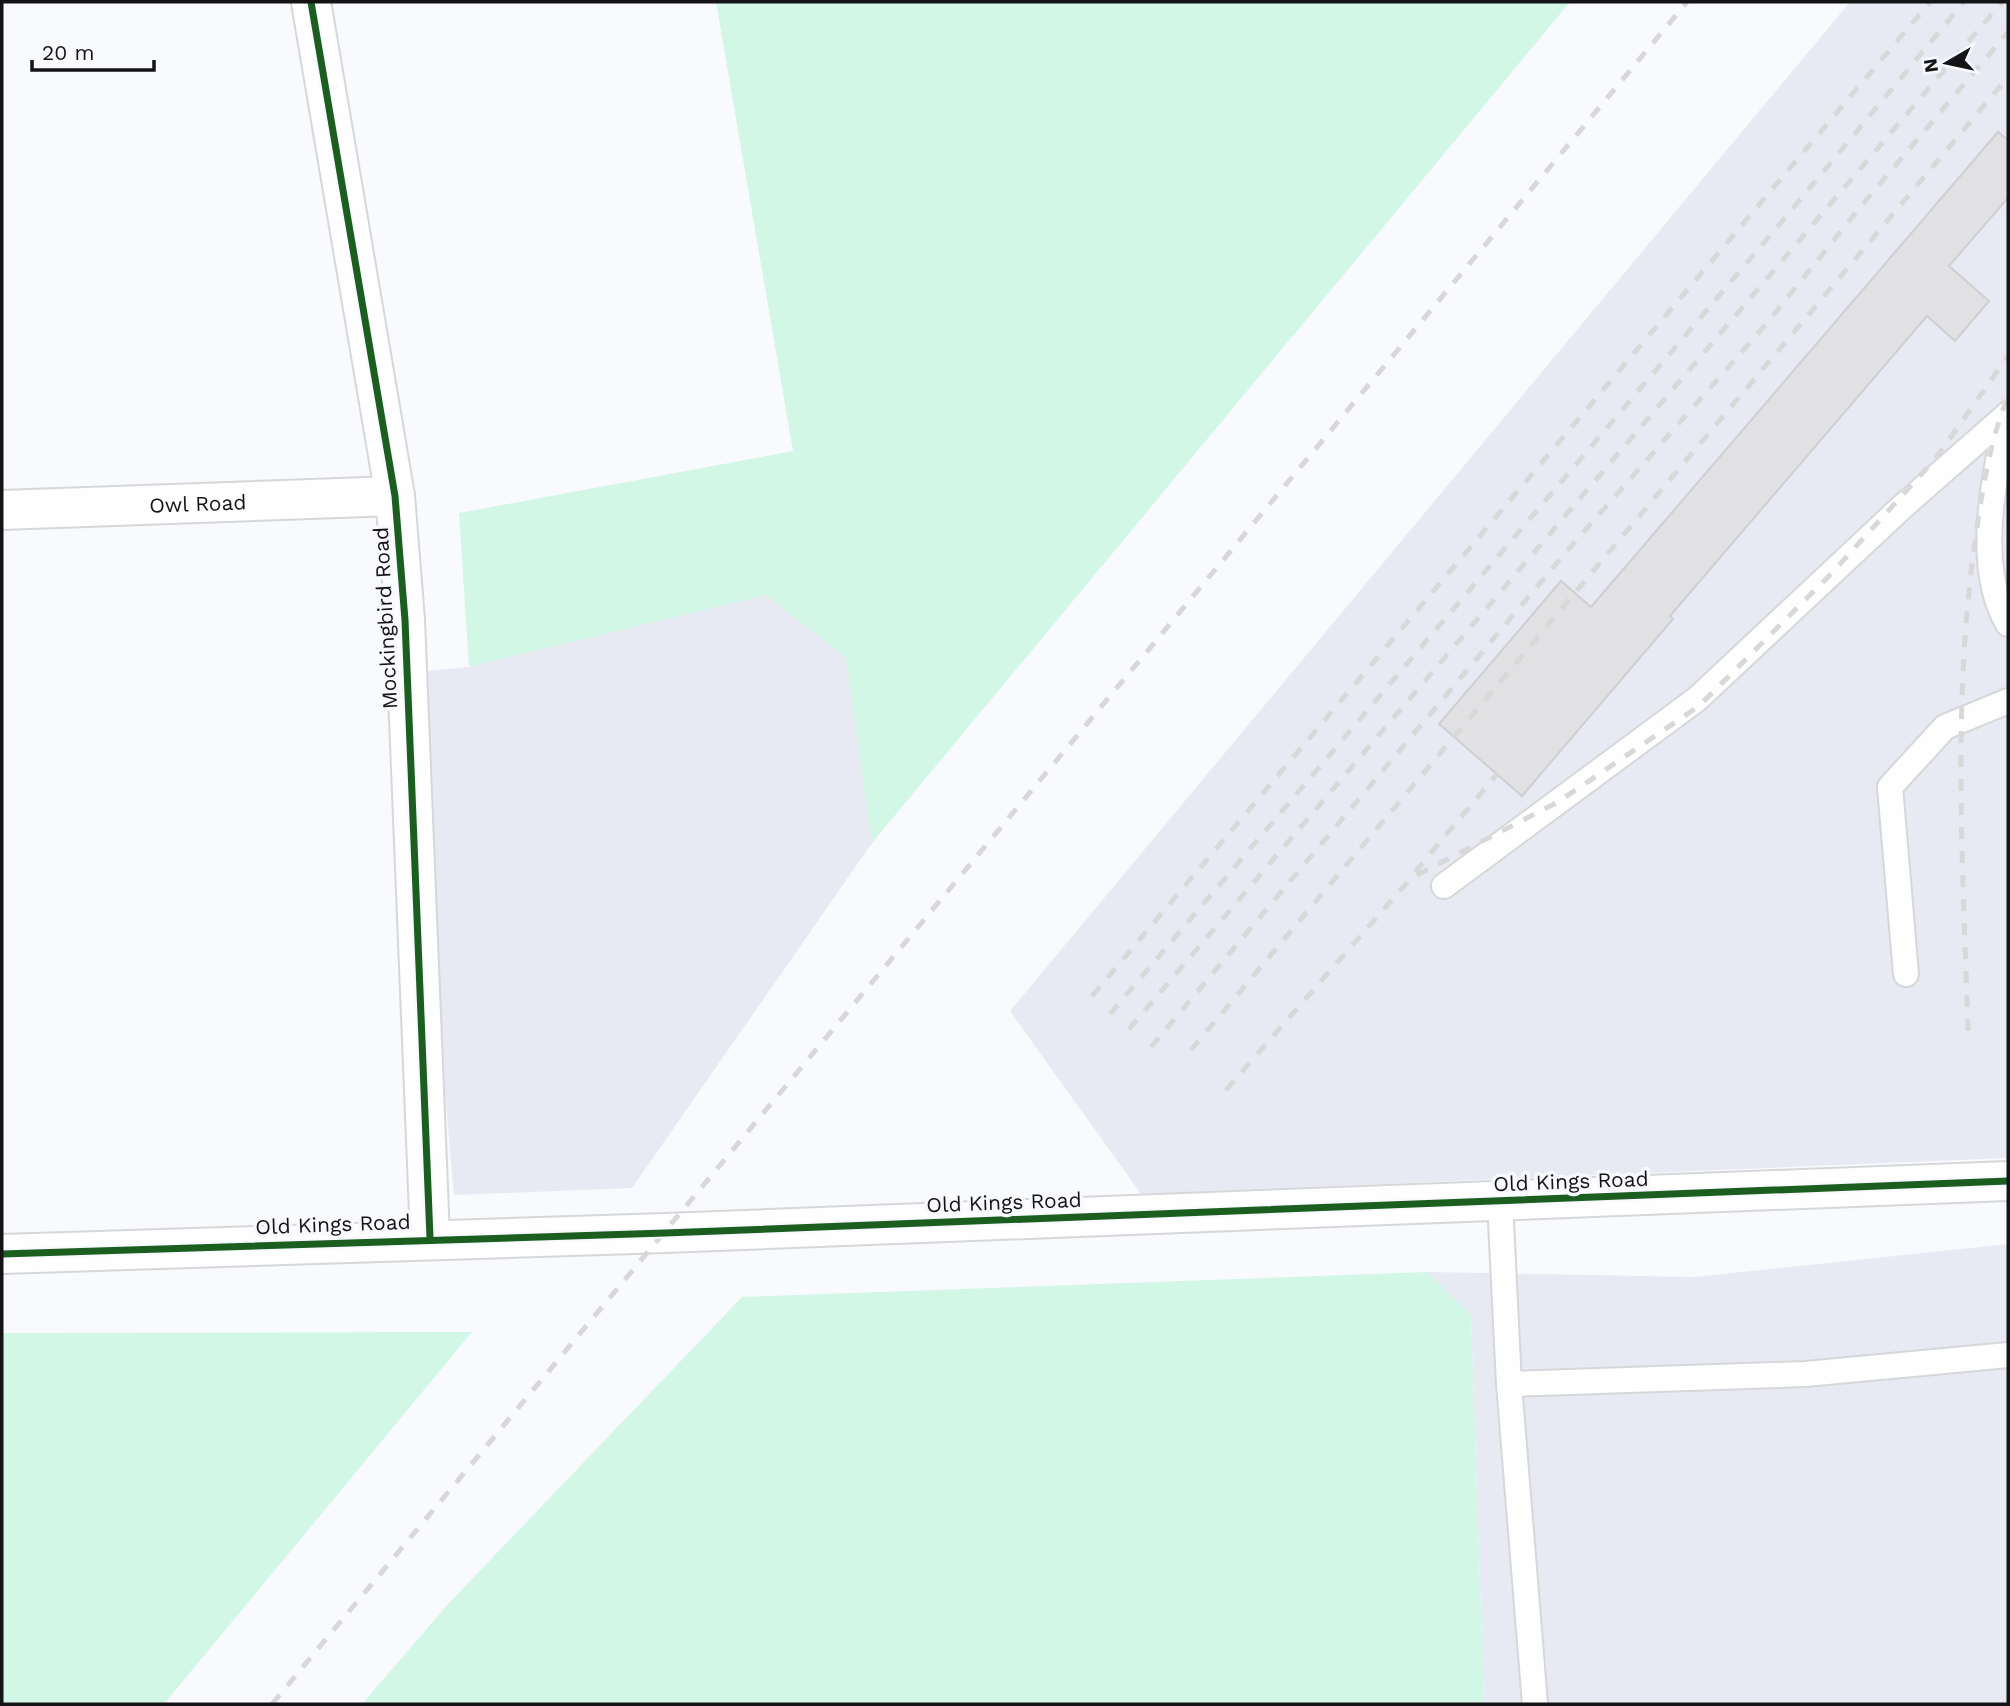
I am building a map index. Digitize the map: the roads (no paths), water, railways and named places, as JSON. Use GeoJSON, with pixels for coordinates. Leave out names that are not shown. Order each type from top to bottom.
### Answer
{"type":"FeatureCollection","features":[{"type":"Feature","properties":{"kind":"street","name":"Mockingbird Road"},"geometry":{"type":"LineString","coordinates":[[311,2],[395,496],[405,620],[430,1238]]}},
{"type":"Feature","properties":{"kind":"street","name":"Owl Road"},"geometry":{"type":"LineString","coordinates":[[2,510],[395,496]]}},
{"type":"Feature","properties":{"kind":"street","name":"Old Kings Road"},"geometry":{"type":"LineString","coordinates":[[2,1254],[640,1233],[2008,1181]]}},
{"type":"Feature","properties":{"kind":"lane"},"geometry":{"type":"LineString","coordinates":[[2008,414],[1989,513],[1996,603],[2008,624]]}},
{"type":"Feature","properties":{"kind":"lane"},"geometry":{"type":"LineString","coordinates":[[1444,886],[1697,699],[1901,508],[2008,414]]}},
{"type":"Feature","properties":{"kind":"lane"},"geometry":{"type":"LineString","coordinates":[[1906,974],[1891,787],[1945,727],[2008,701]]}},
{"type":"Feature","properties":{"kind":"lane"},"geometry":{"type":"LineString","coordinates":[[1500,1201],[1509,1384],[1535,1704]]}},
{"type":"Feature","properties":{"kind":"lane"},"geometry":{"type":"LineString","coordinates":[[1509,1384],[1806,1374],[2008,1354]]}},
{"type":"Feature","properties":{"kind":"railway"},"geometry":{"type":"LineString","coordinates":[[272,1704],[1687,2]]}},
{"type":"Feature","properties":{"kind":"railway"},"geometry":{"type":"LineString","coordinates":[[1092,996],[1930,2]]}},
{"type":"Feature","properties":{"kind":"railway"},"geometry":{"type":"LineString","coordinates":[[1110,1014],[1784,219],[1964,2]]}},
{"type":"Feature","properties":{"kind":"railway"},"geometry":{"type":"LineString","coordinates":[[1129,1029],[2002,2]]}},
{"type":"Feature","properties":{"kind":"railway"},"geometry":{"type":"LineString","coordinates":[[1151,1047],[1567,551],[1767,323],[2008,32]]}},
{"type":"Feature","properties":{"kind":"railway"},"geometry":{"type":"LineString","coordinates":[[1191,1050],[2008,77]]}},
{"type":"Feature","properties":{"kind":"railway"},"geometry":{"type":"LineString","coordinates":[[1226,1090],[1411,878],[1558,802],[1699,706],[1831,574],[1936,458],[2008,356]]}},
{"type":"Feature","properties":{"kind":"railway"},"geometry":{"type":"LineString","coordinates":[[1968,1031],[1961,786],[1964,663],[1968,603],[1984,486],[1991,450],[2008,397]]}},
{"type":"Feature","properties":{"kind":"railway"},"geometry":{"type":"LineString","coordinates":[[1415,872],[1497,774]]}}]}
